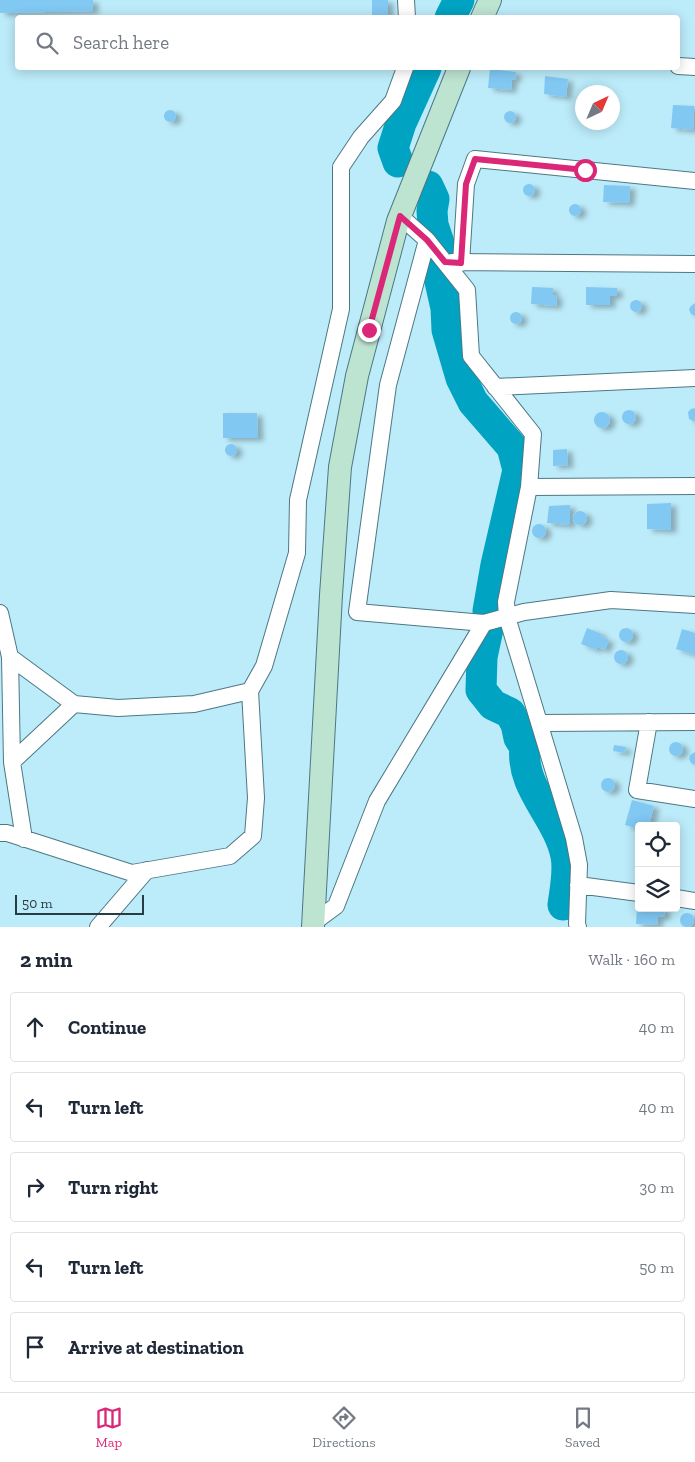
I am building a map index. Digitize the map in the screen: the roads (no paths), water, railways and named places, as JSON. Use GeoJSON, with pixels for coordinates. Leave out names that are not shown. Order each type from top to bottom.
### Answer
{"type":"FeatureCollection","features":[{"type":"Feature","properties":{"kind":"street"},"geometry":{"type":"LineString","coordinates":[[406,0],[407,15]]}},
{"type":"Feature","properties":{"kind":"street"},"geometry":{"type":"LineString","coordinates":[[483,15],[490,0]]}},
{"type":"Feature","properties":{"kind":"street"},"geometry":{"type":"LineString","coordinates":[[680,66],[695,67]]}},
{"type":"Feature","properties":{"kind":"street"},"geometry":{"type":"LineString","coordinates":[[0,833],[7,833],[132,873],[230,856],[253,836],[256,798],[250,691],[264,666],[297,553],[298,500],[341,309],[341,167],[361,137],[393,101],[403,70]]}},
{"type":"Feature","properties":{"kind":"street"},"geometry":{"type":"LineString","coordinates":[[313,925],[330,605],[340,467],[357,376],[400,216],[458,70]]}},
{"type":"Feature","properties":{"kind":"street"},"geometry":{"type":"LineString","coordinates":[[461,263],[466,184],[475,159],[695,181]]}},
{"type":"Feature","properties":{"kind":"street"},"geometry":{"type":"LineString","coordinates":[[400,216],[427,240],[467,290],[471,356],[533,434],[529,486],[506,602],[507,617],[574,838],[580,865],[576,924],[578,927]]}},
{"type":"Feature","properties":{"kind":"street"},"geometry":{"type":"LineString","coordinates":[[427,240],[388,385],[357,612],[484,623],[524,612],[611,600],[695,605]]}},
{"type":"Feature","properties":{"kind":"street"},"geometry":{"type":"LineString","coordinates":[[445,262],[695,264]]}},
{"type":"Feature","properties":{"kind":"street"},"geometry":{"type":"LineString","coordinates":[[495,387],[695,378]]}},
{"type":"Feature","properties":{"kind":"street"},"geometry":{"type":"LineString","coordinates":[[529,486],[695,486]]}},
{"type":"Feature","properties":{"kind":"street"},"geometry":{"type":"LineString","coordinates":[[0,613],[10,657],[12,762],[24,839]]}},
{"type":"Feature","properties":{"kind":"street"},"geometry":{"type":"LineString","coordinates":[[313,925],[336,906],[377,801],[484,623]]}},
{"type":"Feature","properties":{"kind":"street"},"geometry":{"type":"LineString","coordinates":[[10,657],[74,704],[118,708],[194,704],[250,691]]}},
{"type":"Feature","properties":{"kind":"street"},"geometry":{"type":"LineString","coordinates":[[12,762],[74,704]]}},
{"type":"Feature","properties":{"kind":"street"},"geometry":{"type":"LineString","coordinates":[[649,722],[637,790],[695,799]]}},
{"type":"Feature","properties":{"kind":"street"},"geometry":{"type":"LineString","coordinates":[[540,723],[695,722]]}},
{"type":"Feature","properties":{"kind":"street"},"geometry":{"type":"LineString","coordinates":[[98,927],[147,870]]}},
{"type":"Feature","properties":{"kind":"street"},"geometry":{"type":"LineString","coordinates":[[578,885],[635,892]]}},
{"type":"Feature","properties":{"kind":"street"},"geometry":{"type":"LineString","coordinates":[[680,899],[695,901]]}},
{"type":"Feature","properties":{"kind":"waterway"},"geometry":{"type":"LineString","coordinates":[[452,15],[459,0]]}},
{"type":"Feature","properties":{"kind":"waterway"},"geometry":{"type":"LineString","coordinates":[[398,162],[393,148],[401,123],[425,70]]}},
{"type":"Feature","properties":{"kind":"waterway"},"geometry":{"type":"LineString","coordinates":[[428,186],[434,199],[432,211],[433,225],[441,249]]}},
{"type":"Feature","properties":{"kind":"waterway"},"geometry":{"type":"LineString","coordinates":[[437,268],[446,308],[447,330],[461,378],[473,402],[512,447],[518,470],[496,565],[488,611]]}},
{"type":"Feature","properties":{"kind":"waterway"},"geometry":{"type":"LineString","coordinates":[[488,629],[482,657],[481,690],[493,705],[510,713],[516,724],[519,738],[525,747],[525,762],[528,776],[562,842],[567,868],[563,905]]}}]}
